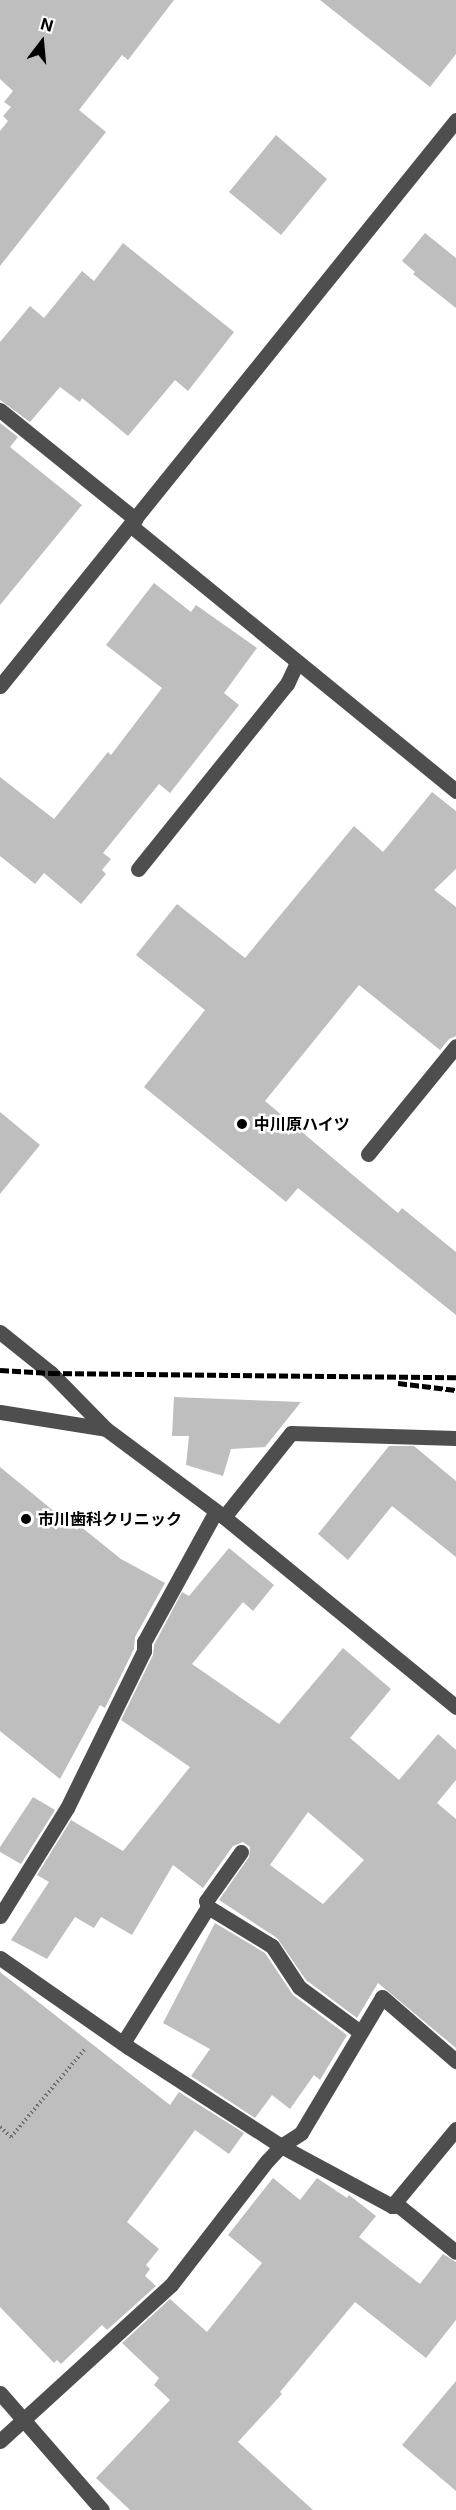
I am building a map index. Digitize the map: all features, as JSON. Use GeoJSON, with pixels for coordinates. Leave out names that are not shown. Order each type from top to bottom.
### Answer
{"type":"FeatureCollection","features":[{"type":"Feature","properties":{"kind":"street"},"geometry":{"type":"LineString","coordinates":[[0,686],[456,120]]}},
{"type":"Feature","properties":{"kind":"street"},"geometry":{"type":"LineString","coordinates":[[0,410],[297,663],[456,791]]}},
{"type":"Feature","properties":{"kind":"street"},"geometry":{"type":"LineString","coordinates":[[138,869],[287,684],[297,663]]}},
{"type":"Feature","properties":{"kind":"street"},"geometry":{"type":"LineString","coordinates":[[368,1154],[456,1046]]}},
{"type":"Feature","properties":{"kind":"street"},"geometry":{"type":"LineString","coordinates":[[0,1332],[51,1373],[106,1429],[220,1514],[456,1707]]}},
{"type":"Feature","properties":{"kind":"street"},"geometry":{"type":"LineString","coordinates":[[0,1412],[106,1429]]}},
{"type":"Feature","properties":{"kind":"street"},"geometry":{"type":"LineString","coordinates":[[0,1916],[67,1808],[144,1651],[144,1642],[220,1514],[291,1432],[456,1438]]}},
{"type":"Feature","properties":{"kind":"street"},"geometry":{"type":"LineString","coordinates":[[241,1852],[206,1901],[208,1907],[272,1946],[299,1987],[360,2032]]}},
{"type":"Feature","properties":{"kind":"street"},"geometry":{"type":"LineString","coordinates":[[123,2043],[208,1907]]}},
{"type":"Feature","properties":{"kind":"street"},"geometry":{"type":"LineString","coordinates":[[0,1958],[102,2029],[281,2146],[392,2206],[399,2206],[456,2252]]}},
{"type":"Feature","properties":{"kind":"street"},"geometry":{"type":"LineString","coordinates":[[0,2440],[171,2285],[281,2146],[301,2133],[382,1997],[456,2061]]}},
{"type":"Feature","properties":{"kind":"street"},"geometry":{"type":"LineString","coordinates":[[392,2206],[456,2129]]}},
{"type":"Feature","properties":{"kind":"street"},"geometry":{"type":"LineString","coordinates":[[0,2393],[21,2420],[102,2510]]}},
{"type":"Feature","properties":{"kind":"path"},"geometry":{"type":"LineString","coordinates":[[0,2127],[12,2137],[102,2029]]}},
{"type":"Feature","properties":{"kind":"building"},"geometry":{"type":"Polygon","coordinates":[[[0,0],[174,0],[128,60],[122,55],[79,110],[106,132],[0,266],[0,131],[8,121],[3,116],[11,107],[4,102],[13,91],[0,79],[0,0]]]}},
{"type":"Feature","properties":{"kind":"building"},"geometry":{"type":"Polygon","coordinates":[[[320,0],[456,0],[456,54],[430,87],[320,0]]]}},
{"type":"Feature","properties":{"kind":"building"},"geometry":{"type":"Polygon","coordinates":[[[276,135],[327,179],[281,235],[229,192],[276,135]]]}},
{"type":"Feature","properties":{"kind":"building"},"geometry":{"type":"Polygon","coordinates":[[[425,233],[456,258],[456,308],[413,274],[415,272],[402,261],[425,233]]]}},
{"type":"Feature","properties":{"kind":"building"},"geometry":{"type":"Polygon","coordinates":[[[123,243],[234,332],[188,391],[175,380],[128,436],[82,398],[80,402],[60,387],[30,422],[0,400],[0,342],[30,306],[44,318],[82,271],[94,281],[123,243]]]}},
{"type":"Feature","properties":{"kind":"building"},"geometry":{"type":"Polygon","coordinates":[[[0,423],[18,437],[10,447],[82,505],[0,605],[0,423]]]}},
{"type":"Feature","properties":{"kind":"building"},"geometry":{"type":"Polygon","coordinates":[[[154,583],[191,612],[196,605],[257,648],[224,693],[239,705],[170,793],[159,784],[103,853],[111,859],[102,870],[106,874],[81,904],[44,873],[35,884],[0,856],[0,777],[54,819],[108,752],[111,755],[162,688],[106,645],[154,583]]]}},
{"type":"Feature","properties":{"kind":"building"},"geometry":{"type":"Polygon","coordinates":[[[432,792],[456,811],[456,869],[434,890],[456,907],[456,1036],[449,1039],[440,1050],[359,985],[265,1101],[398,1213],[402,1208],[456,1252],[456,1315],[298,1188],[286,1202],[144,1087],[205,1010],[136,955],[177,904],[245,958],[354,826],[383,852],[432,792]]]}},
{"type":"Feature","properties":{"kind":"building"},"geometry":{"type":"Polygon","coordinates":[[[0,1112],[40,1145],[0,1194],[0,1112]]]}},
{"type":"Feature","properties":{"kind":"building"},"geometry":{"type":"Polygon","coordinates":[[[174,1397],[301,1402],[265,1447],[231,1449],[223,1476],[186,1465],[189,1436],[172,1436],[174,1397]]]}},
{"type":"Feature","properties":{"kind":"building"},"geometry":{"type":"Polygon","coordinates":[[[389,1446],[414,1446],[456,1481],[456,1557],[392,1506],[348,1560],[318,1534],[389,1446]]]}},
{"type":"Feature","properties":{"kind":"building"},"geometry":{"type":"Polygon","coordinates":[[[0,1467],[77,1530],[80,1526],[121,1559],[165,1583],[135,1637],[134,1649],[105,1708],[100,1705],[60,1779],[0,1731],[0,1467]]]}},
{"type":"Feature","properties":{"kind":"building"},"geometry":{"type":"Polygon","coordinates":[[[229,1548],[274,1585],[253,1611],[243,1602],[192,1664],[279,1724],[343,1648],[391,1689],[350,1738],[399,1780],[438,1734],[456,1750],[456,1780],[437,1803],[456,1819],[456,2048],[378,1983],[357,2018],[306,1980],[277,1938],[219,1900],[249,1857],[250,1847],[243,1842],[233,1846],[203,1888],[173,1865],[132,1935],[101,1917],[94,1928],[75,1917],[47,1959],[11,1940],[49,1882],[37,1875],[71,1820],[123,1851],[190,1767],[121,1720],[153,1655],[154,1645],[182,1592],[189,1596],[229,1548]],[[308,1812],[270,1865],[323,1904],[364,1860],[308,1812]]]}},
{"type":"Feature","properties":{"kind":"building"},"geometry":{"type":"Polygon","coordinates":[[[33,1797],[55,1810],[21,1864],[0,1852],[0,1847],[33,1797]]]}},
{"type":"Feature","properties":{"kind":"building"},"geometry":{"type":"Polygon","coordinates":[[[215,1923],[265,1953],[293,1995],[347,2035],[320,2080],[314,2075],[290,2109],[272,2095],[255,2118],[191,2076],[210,2049],[163,2023],[215,1923]]]}},
{"type":"Feature","properties":{"kind":"building"},"geometry":{"type":"Polygon","coordinates":[[[0,1972],[170,2105],[179,2092],[244,2133],[229,2154],[195,2130],[127,2222],[159,2249],[146,2265],[150,2269],[145,2276],[156,2286],[107,2330],[102,2325],[61,2364],[57,2360],[54,2363],[0,2307],[0,1972]]]}},
{"type":"Feature","properties":{"kind":"building"},"geometry":{"type":"Polygon","coordinates":[[[273,2178],[300,2200],[317,2178],[347,2198],[349,2195],[376,2216],[359,2237],[420,2284],[443,2254],[456,2262],[456,2320],[426,2358],[355,2302],[280,2392],[282,2394],[238,2442],[313,2510],[130,2510],[96,2478],[170,2400],[154,2385],[159,2378],[122,2343],[170,2299],[207,2332],[262,2263],[228,2235],[273,2178]]]}},
{"type":"Feature","properties":{"kind":"building"},"geometry":{"type":"Polygon","coordinates":[[[456,2381],[456,2491],[402,2445],[456,2381]]]}},
{"type":"Feature","properties":{"kind":"railway"},"geometry":{"type":"LineString","coordinates":[[0,1370],[51,1373],[456,1377]]}},
{"type":"Feature","properties":{"kind":"railway"},"geometry":{"type":"LineString","coordinates":[[398,1383],[456,1390]]}},
{"type":"Feature","properties":{"kind":"place","name":"中川原ハイツ"},"geometry":{"type":"Point","coordinates":[242,1124]}},
{"type":"Feature","properties":{"kind":"place","name":"市川歯科クリニック"},"geometry":{"type":"Point","coordinates":[26,1519]}}]}
